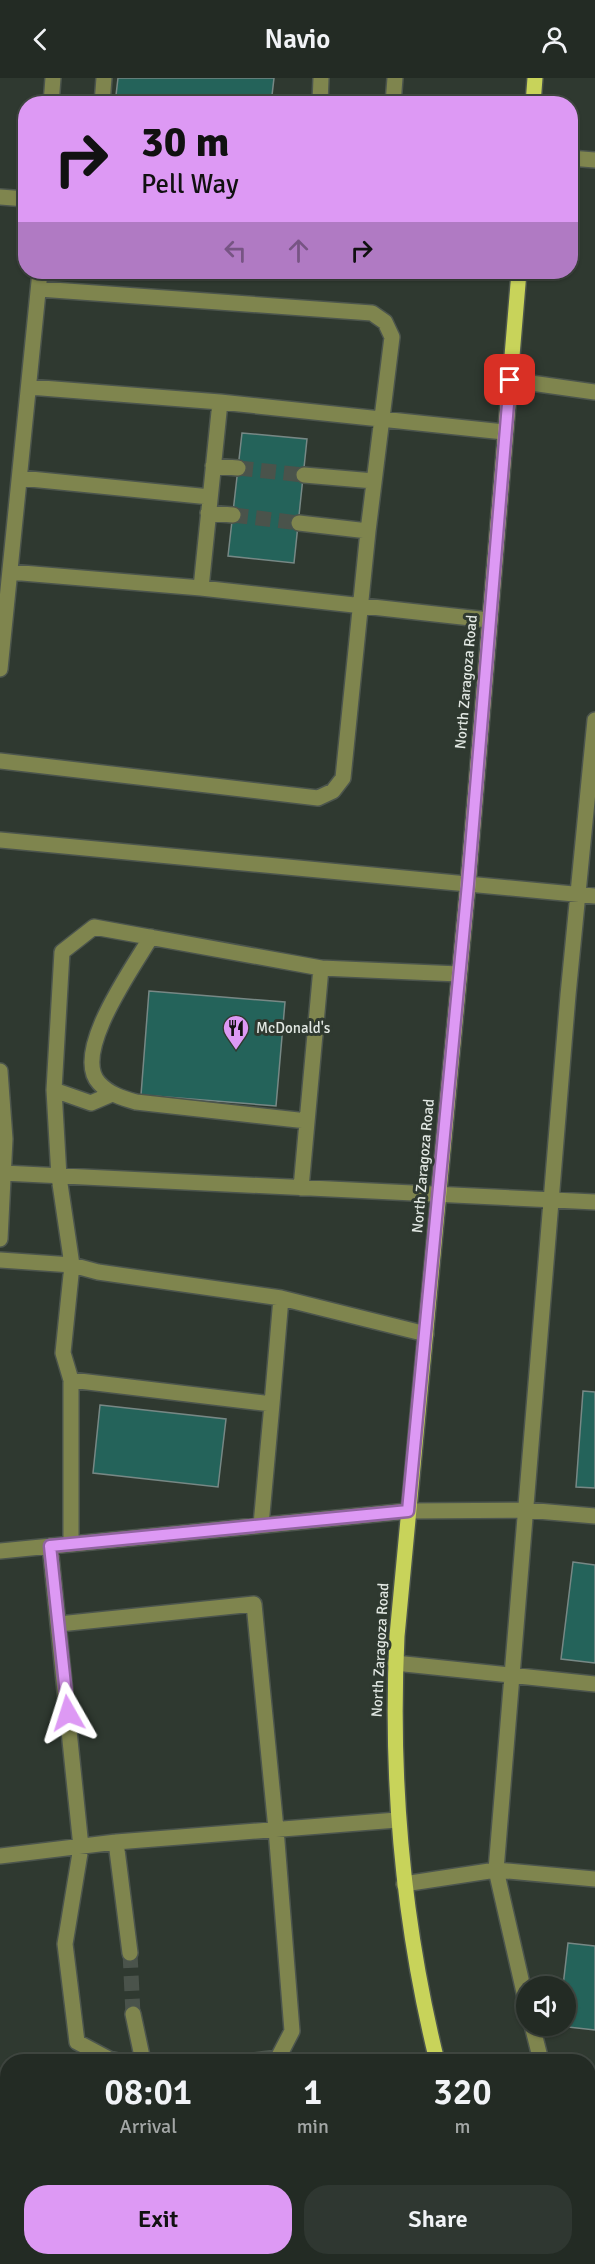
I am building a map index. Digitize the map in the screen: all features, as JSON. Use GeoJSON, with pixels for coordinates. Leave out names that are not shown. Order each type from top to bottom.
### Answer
{"type":"FeatureCollection","features":[{"type":"Feature","properties":{"kind":"main road"},"geometry":{"type":"LineString","coordinates":[[534,96],[535,78]]}},
{"type":"Feature","properties":{"kind":"main road","name":"North Zaragoza Road"},"geometry":{"type":"LineString","coordinates":[[436,2054],[410,1931],[397,1820],[393,1708],[395,1663],[468,884],[518,279]]}},
{"type":"Feature","properties":{"kind":"street"},"geometry":{"type":"LineString","coordinates":[[52,96],[53,78]]}},
{"type":"Feature","properties":{"kind":"street"},"geometry":{"type":"LineString","coordinates":[[103,96],[104,78]]}},
{"type":"Feature","properties":{"kind":"street"},"geometry":{"type":"LineString","coordinates":[[320,96],[321,78]]}},
{"type":"Feature","properties":{"kind":"street"},"geometry":{"type":"LineString","coordinates":[[394,96],[395,78]]}},
{"type":"Feature","properties":{"kind":"street"},"geometry":{"type":"LineString","coordinates":[[578,159],[595,160]]}},
{"type":"Feature","properties":{"kind":"street"},"geometry":{"type":"LineString","coordinates":[[0,196],[18,198]]}},
{"type":"Feature","properties":{"kind":"street"},"geometry":{"type":"LineString","coordinates":[[0,669],[40,279]]}},
{"type":"Feature","properties":{"kind":"street"},"geometry":{"type":"LineString","coordinates":[[0,761],[318,798],[333,791],[343,778],[368,531],[392,337],[385,322],[372,313],[39,289]]}},
{"type":"Feature","properties":{"kind":"street"},"geometry":{"type":"LineString","coordinates":[[510,380],[595,392]]}},
{"type":"Feature","properties":{"kind":"street"},"geometry":{"type":"LineString","coordinates":[[29,387],[220,402],[381,421],[504,432]]}},
{"type":"Feature","properties":{"kind":"street"},"geometry":{"type":"LineString","coordinates":[[201,588],[220,402]]}},
{"type":"Feature","properties":{"kind":"street"},"geometry":{"type":"LineString","coordinates":[[213,466],[238,468]]}},
{"type":"Feature","properties":{"kind":"street"},"geometry":{"type":"LineString","coordinates":[[304,475],[374,481]]}},
{"type":"Feature","properties":{"kind":"street"},"geometry":{"type":"LineString","coordinates":[[20,478],[210,497]]}},
{"type":"Feature","properties":{"kind":"street"},"geometry":{"type":"LineString","coordinates":[[208,513],[233,515]]}},
{"type":"Feature","properties":{"kind":"street"},"geometry":{"type":"LineString","coordinates":[[299,523],[368,531]]}},
{"type":"Feature","properties":{"kind":"street"},"geometry":{"type":"LineString","coordinates":[[10,572],[201,588],[489,620]]}},
{"type":"Feature","properties":{"kind":"street"},"geometry":{"type":"LineString","coordinates":[[520,1976],[496,1870],[577,894],[595,720]]}},
{"type":"Feature","properties":{"kind":"street"},"geometry":{"type":"LineString","coordinates":[[0,840],[595,896]]}},
{"type":"Feature","properties":{"kind":"street"},"geometry":{"type":"LineString","coordinates":[[71,1544],[71,1380],[63,1353],[72,1265],[59,1177],[54,1090],[62,951],[94,927],[321,968],[459,974]]}},
{"type":"Feature","properties":{"kind":"street"},"geometry":{"type":"LineString","coordinates":[[151,937],[110,1007],[93,1044],[90,1065],[97,1082],[112,1094],[136,1102],[307,1121]]}},
{"type":"Feature","properties":{"kind":"street"},"geometry":{"type":"LineString","coordinates":[[301,1188],[321,968]]}},
{"type":"Feature","properties":{"kind":"street"},"geometry":{"type":"LineString","coordinates":[[0,1071],[5,1139],[0,1239]]}},
{"type":"Feature","properties":{"kind":"street"},"geometry":{"type":"LineString","coordinates":[[54,1090],[91,1103],[112,1094]]}},
{"type":"Feature","properties":{"kind":"street"},"geometry":{"type":"LineString","coordinates":[[3,1173],[595,1202]]}},
{"type":"Feature","properties":{"kind":"street"},"geometry":{"type":"LineString","coordinates":[[0,1260],[72,1265],[98,1272],[281,1298],[426,1334]]}},
{"type":"Feature","properties":{"kind":"street"},"geometry":{"type":"LineString","coordinates":[[261,1526],[281,1298]]}},
{"type":"Feature","properties":{"kind":"street"},"geometry":{"type":"LineString","coordinates":[[71,1380],[272,1404]]}},
{"type":"Feature","properties":{"kind":"street"},"geometry":{"type":"LineString","coordinates":[[0,1551],[408,1511],[525,1510],[595,1516]]}},
{"type":"Feature","properties":{"kind":"street"},"geometry":{"type":"LineString","coordinates":[[50,1546],[81,1847],[65,1944],[77,2042],[100,2054]]}},
{"type":"Feature","properties":{"kind":"street"},"geometry":{"type":"LineString","coordinates":[[59,1624],[254,1604],[276,1829],[292,2031],[280,2054]]}},
{"type":"Feature","properties":{"kind":"street"},"geometry":{"type":"LineString","coordinates":[[395,1663],[595,1684]]}},
{"type":"Feature","properties":{"kind":"street"},"geometry":{"type":"LineString","coordinates":[[0,1856],[116,1842],[397,1820]]}},
{"type":"Feature","properties":{"kind":"street"},"geometry":{"type":"LineString","coordinates":[[116,1842],[130,1953]]}},
{"type":"Feature","properties":{"kind":"street"},"geometry":{"type":"LineString","coordinates":[[404,1884],[496,1870],[595,1879]]}},
{"type":"Feature","properties":{"kind":"street"},"geometry":{"type":"LineString","coordinates":[[133,2014],[141,2054]]}},
{"type":"Feature","properties":{"kind":"street"},"geometry":{"type":"LineString","coordinates":[[535,2036],[539,2054]]}},
{"type":"Feature","properties":{"kind":"building"},"geometry":{"type":"Polygon","coordinates":[[[118,78],[274,78],[272,96],[116,96],[118,78]]]}},
{"type":"Feature","properties":{"kind":"building"},"geometry":{"type":"Polygon","coordinates":[[[242,433],[307,439],[294,563],[228,556],[242,433]]]}},
{"type":"Feature","properties":{"kind":"building"},"geometry":{"type":"Polygon","coordinates":[[[149,991],[285,1002],[276,1106],[141,1095],[149,991]]]}},
{"type":"Feature","properties":{"kind":"building"},"geometry":{"type":"Polygon","coordinates":[[[583,1391],[595,1392],[595,1488],[576,1487],[583,1391]]]}},
{"type":"Feature","properties":{"kind":"building"},"geometry":{"type":"Polygon","coordinates":[[[100,1405],[226,1419],[218,1487],[93,1473],[100,1405]]]}},
{"type":"Feature","properties":{"kind":"building"},"geometry":{"type":"Polygon","coordinates":[[[573,1562],[595,1565],[595,1663],[561,1659],[573,1562]]]}},
{"type":"Feature","properties":{"kind":"building"},"geometry":{"type":"Polygon","coordinates":[[[568,1943],[595,1946],[595,2030],[576,2028],[576,1976],[564,1976],[568,1943]]]}},
{"type":"Feature","properties":{"kind":"tunnel"},"geometry":{"type":"LineString","coordinates":[[238,468],[304,475]]}},
{"type":"Feature","properties":{"kind":"tunnel"},"geometry":{"type":"LineString","coordinates":[[233,515],[299,523]]}},
{"type":"Feature","properties":{"kind":"tunnel"},"geometry":{"type":"LineString","coordinates":[[130,1953],[133,2014]]}},
{"type":"Feature","properties":{"kind":"place","name":"McDonald's"},"geometry":{"type":"Point","coordinates":[236,1051]}},
{"type":"Feature","properties":{"kind":"route"},"geometry":{"type":"LineString","coordinates":[[68,1713],[50,1546],[408,1511],[468,884],[510,380]]}}]}
